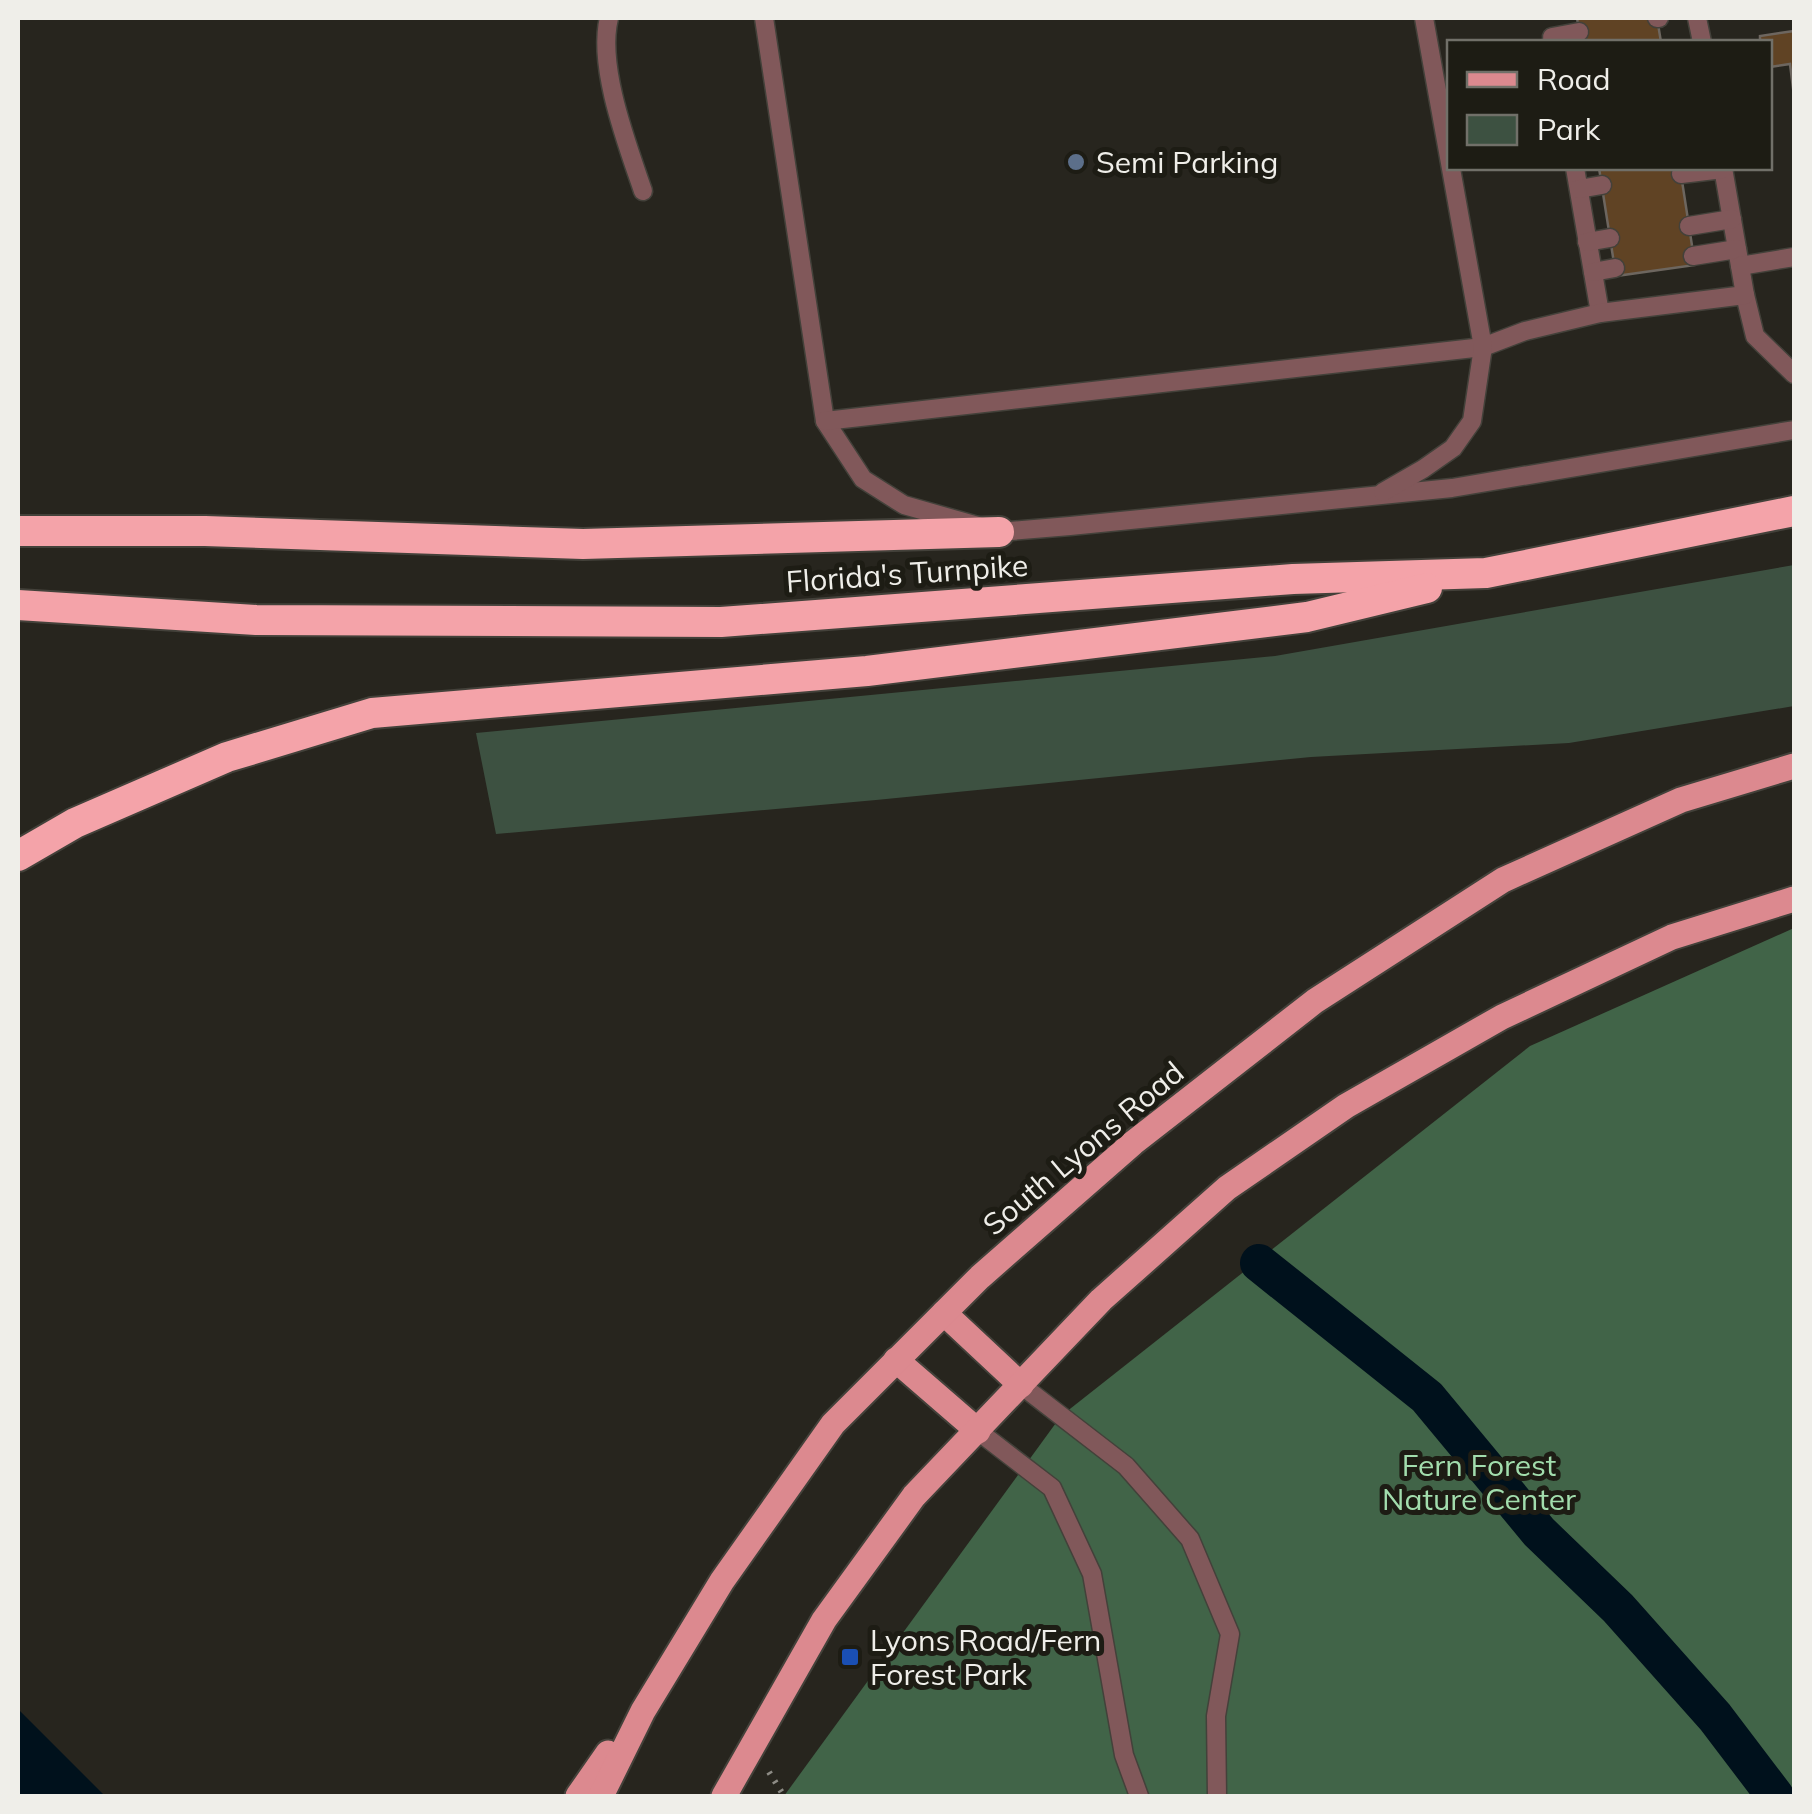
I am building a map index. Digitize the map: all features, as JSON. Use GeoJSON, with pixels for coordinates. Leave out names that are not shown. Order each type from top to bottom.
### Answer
{"type":"FeatureCollection","features":[{"type":"Feature","properties":{"kind":"highway","name":"Florida's Turnpike"},"geometry":{"type":"LineString","coordinates":[[18,605],[256,620],[721,622],[1293,579],[1486,573],[1794,511]]}},
{"type":"Feature","properties":{"kind":"highway"},"geometry":{"type":"LineString","coordinates":[[18,531],[204,531],[583,544],[999,532]]}},
{"type":"Feature","properties":{"kind":"highway"},"geometry":{"type":"LineString","coordinates":[[18,856],[76,822],[227,757],[372,713],[867,671],[1306,617],[1486,573]]}},
{"type":"Feature","properties":{"kind":"main road","name":"South Lyons Road"},"geometry":{"type":"LineString","coordinates":[[601,1796],[644,1711],[722,1581],[834,1424],[980,1277],[1133,1143],[1315,1001],[1504,880],[1681,800],[1794,766]]}},
{"type":"Feature","properties":{"kind":"main road"},"geometry":{"type":"LineString","coordinates":[[724,1796],[824,1620],[914,1496],[1102,1300],[1227,1188],[1346,1106],[1502,1018],[1672,937],[1794,899]]}},
{"type":"Feature","properties":{"kind":"main road"},"geometry":{"type":"LineString","coordinates":[[944,1313],[1021,1385]]}},
{"type":"Feature","properties":{"kind":"main road"},"geometry":{"type":"LineString","coordinates":[[896,1360],[978,1431]]}},
{"type":"Feature","properties":{"kind":"main road"},"geometry":{"type":"LineString","coordinates":[[578,1796],[678,1655]]}},
{"type":"Feature","properties":{"kind":"lane"},"geometry":{"type":"LineString","coordinates":[[609,18],[605,34],[616,111],[643,190]]}},
{"type":"Feature","properties":{"kind":"lane"},"geometry":{"type":"LineString","coordinates":[[764,18],[824,421],[862,478],[904,504],[999,532],[1374,498],[1794,430]]}},
{"type":"Feature","properties":{"kind":"lane"},"geometry":{"type":"LineString","coordinates":[[1424,18],[1447,146]]}},
{"type":"Feature","properties":{"kind":"lane"},"geometry":{"type":"LineString","coordinates":[[1549,18],[1553,40],[1579,32]]}},
{"type":"Feature","properties":{"kind":"lane"},"geometry":{"type":"LineString","coordinates":[[1374,498],[1452,448],[1472,421],[1483,347],[1451,170]]}},
{"type":"Feature","properties":{"kind":"lane"},"geometry":{"type":"LineString","coordinates":[[1575,170],[1600,313]]}},
{"type":"Feature","properties":{"kind":"lane"},"geometry":{"type":"LineString","coordinates":[[1681,174],[1709,170]]}},
{"type":"Feature","properties":{"kind":"lane"},"geometry":{"type":"LineString","coordinates":[[1723,170],[1755,336],[1794,374]]}},
{"type":"Feature","properties":{"kind":"lane"},"geometry":{"type":"LineString","coordinates":[[1579,189],[1602,186]]}},
{"type":"Feature","properties":{"kind":"lane"},"geometry":{"type":"LineString","coordinates":[[1689,226],[1732,219]]}},
{"type":"Feature","properties":{"kind":"lane"},"geometry":{"type":"LineString","coordinates":[[1588,242],[1610,238]]}},
{"type":"Feature","properties":{"kind":"lane"},"geometry":{"type":"LineString","coordinates":[[1694,256],[1794,257]]}},
{"type":"Feature","properties":{"kind":"lane"},"geometry":{"type":"LineString","coordinates":[[1593,272],[1615,268]]}},
{"type":"Feature","properties":{"kind":"lane"},"geometry":{"type":"LineString","coordinates":[[824,421],[1483,347],[1524,331],[1600,313],[1745,295]]}},
{"type":"Feature","properties":{"kind":"lane"},"geometry":{"type":"LineString","coordinates":[[1021,1385],[1126,1466],[1190,1540],[1230,1634],[1216,1716],[1217,1796]]}},
{"type":"Feature","properties":{"kind":"lane"},"geometry":{"type":"LineString","coordinates":[[978,1431],[1052,1488],[1092,1574],[1124,1755],[1140,1796]]}},
{"type":"Feature","properties":{"kind":"green space"},"geometry":{"type":"Polygon","coordinates":[[[1794,565],[1794,706],[1569,743],[1311,757],[496,834],[476,733],[1275,656],[1794,565]]]}},
{"type":"Feature","properties":{"kind":"green space","name":"Fern Forest Nature Center"},"geometry":{"type":"Polygon","coordinates":[[[1794,928],[1794,1796],[784,1796],[1061,1416],[1530,1046],[1794,928]]]}},
{"type":"Feature","properties":{"kind":"water"},"geometry":{"type":"Polygon","coordinates":[[[18,1709],[105,1796],[18,1796],[18,1709]]]}},
{"type":"Feature","properties":{"kind":"building"},"geometry":{"type":"Polygon","coordinates":[[[1577,18],[1657,18],[1661,40],[1581,40],[1577,18]]]}},
{"type":"Feature","properties":{"kind":"building"},"geometry":{"type":"Polygon","coordinates":[[[1794,31],[1794,96],[1790,64],[1772,67],[1772,40],[1760,40],[1760,36],[1794,31]]]}},
{"type":"Feature","properties":{"kind":"building"},"geometry":{"type":"Polygon","coordinates":[[[1599,170],[1680,170],[1695,265],[1616,276],[1599,170]]]}},
{"type":"Feature","properties":{"kind":"waterway"},"geometry":{"type":"LineString","coordinates":[[1259,1263],[1427,1397],[1539,1532],[1618,1608],[1715,1717],[1775,1796]]}},
{"type":"Feature","properties":{"kind":"place","name":"Semi Parking"},"geometry":{"type":"Point","coordinates":[1076,162]}},
{"type":"Feature","properties":{"kind":"place","name":"Lyons Road/Fern Forest Park"},"geometry":{"type":"Point","coordinates":[850,1657]}}]}
